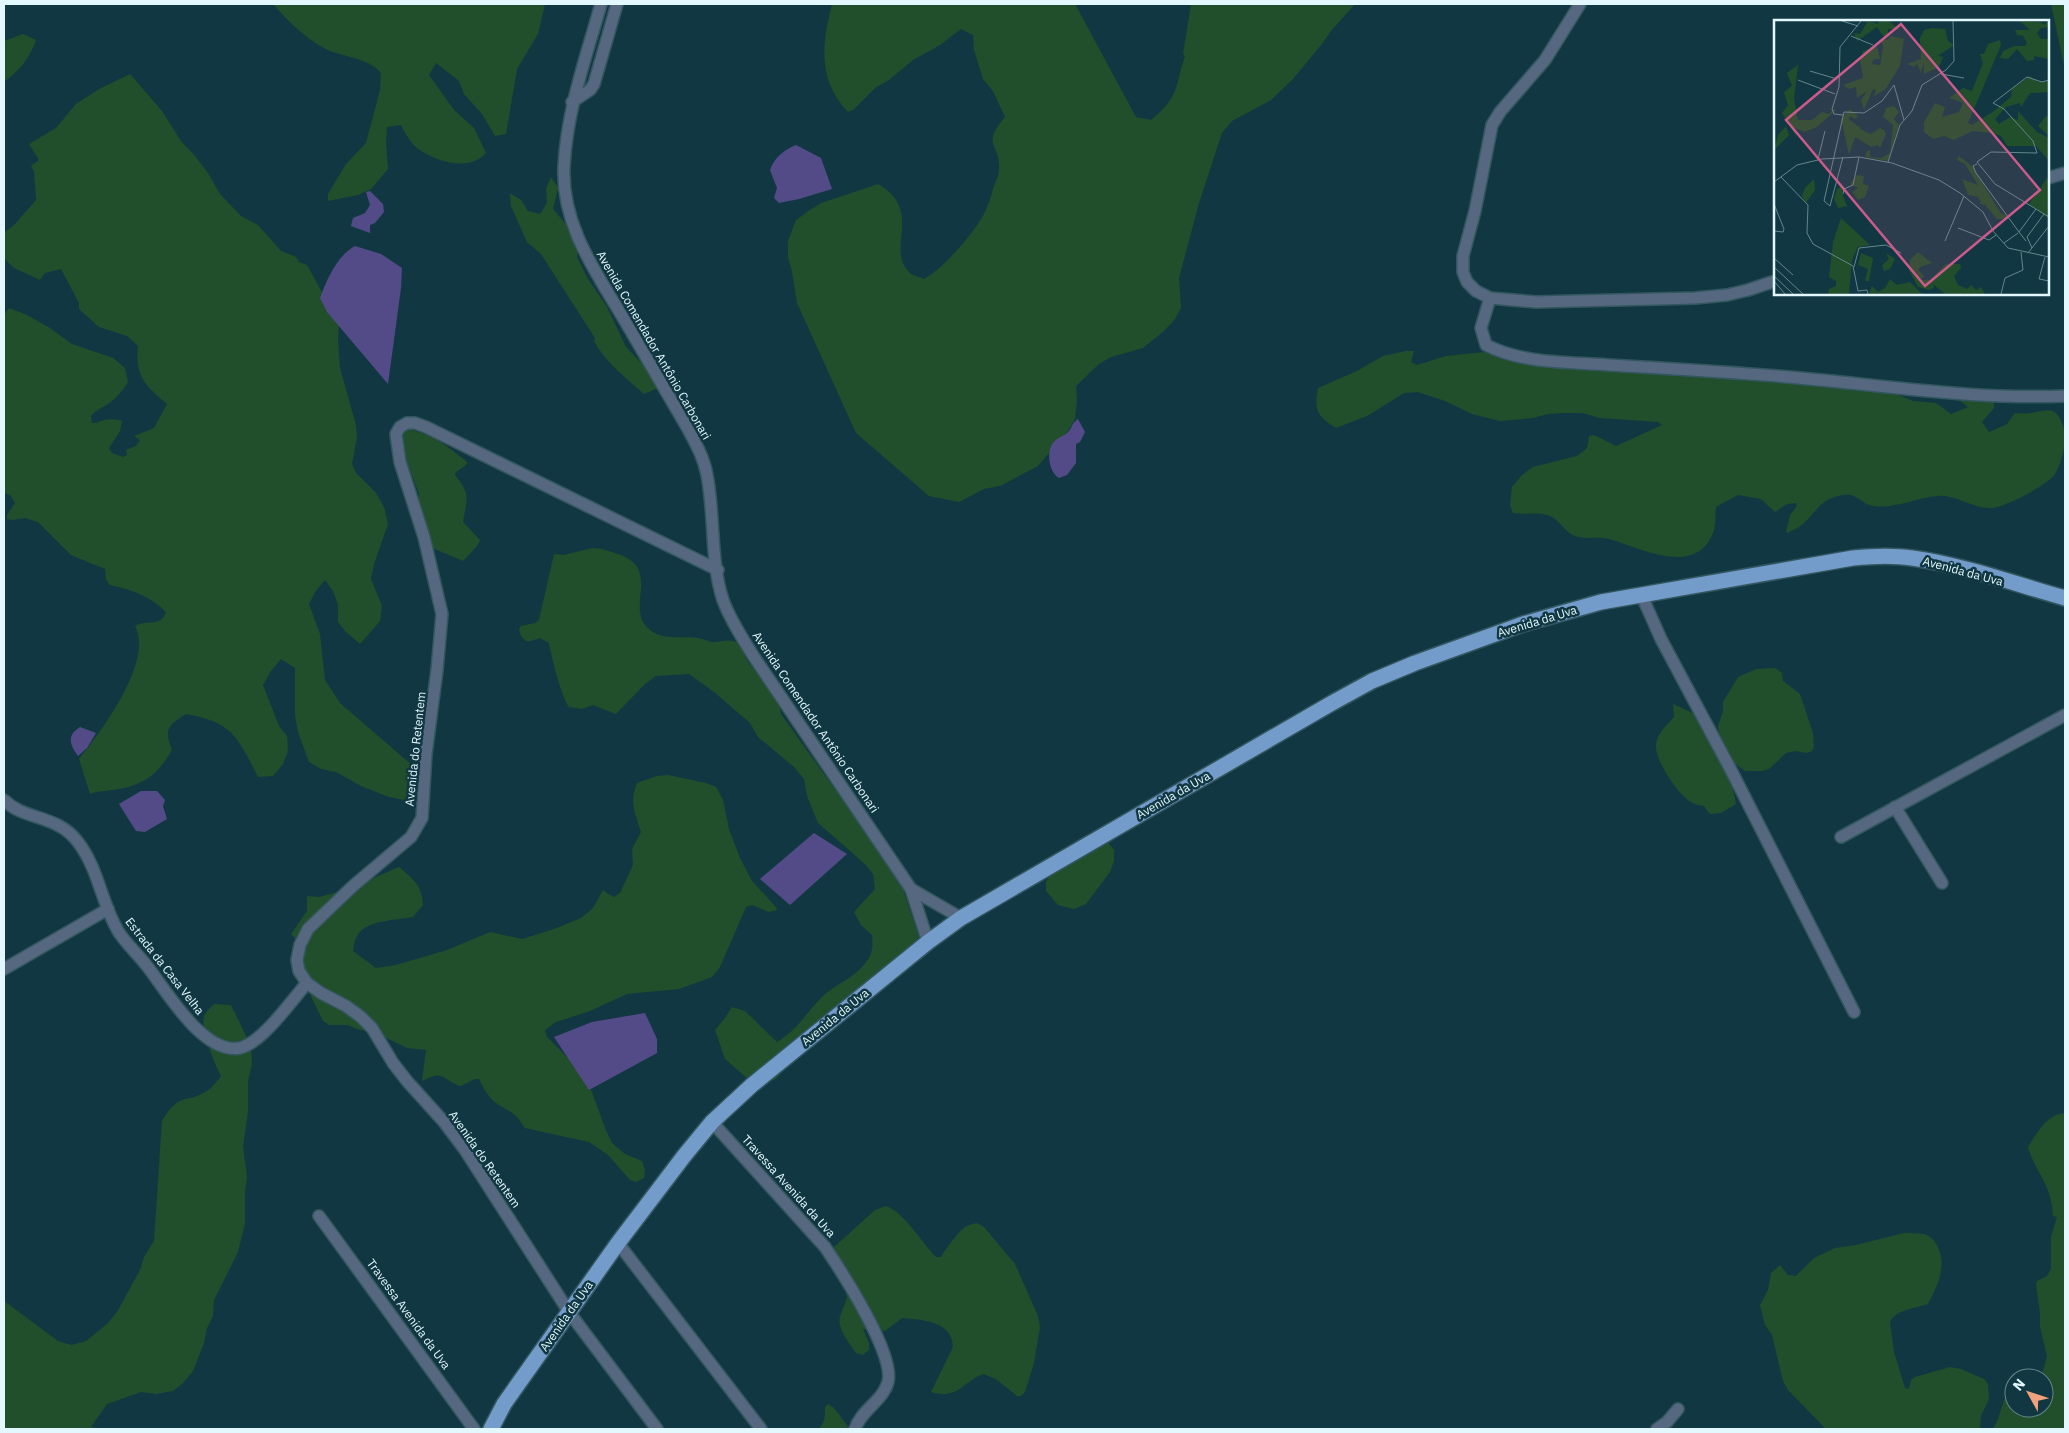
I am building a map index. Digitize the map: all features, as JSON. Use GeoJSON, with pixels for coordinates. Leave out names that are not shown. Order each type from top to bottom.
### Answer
{"type":"FeatureCollection","features":[{"type":"Feature","properties":{"kind":"main road","name":"Avenida da Uva"},"geometry":{"type":"LineString","coordinates":[[491,1429],[504,1404],[569,1312],[618,1243],[684,1156],[712,1122],[752,1085],[928,942],[961,918],[1372,681],[1456,647],[1523,624],[1600,602],[1854,558],[1881,556],[1941,563],[2065,598]]}},
{"type":"Feature","properties":{"kind":"street","name":"Avenida Comendador Antônio Carbonari"},"geometry":{"type":"LineString","coordinates":[[601,4],[572,102],[564,167],[565,194],[570,220],[592,267],[702,456],[707,475],[723,599],[734,624],[754,657],[911,889],[928,942]]}},
{"type":"Feature","properties":{"kind":"street"},"geometry":{"type":"LineString","coordinates":[[572,102],[590,90],[594,84],[617,4]]}},
{"type":"Feature","properties":{"kind":"street"},"geometry":{"type":"LineString","coordinates":[[1580,4],[1545,60],[1500,112],[1492,125],[1475,211],[1463,256],[1463,272],[1467,282],[1471,287],[1490,298],[1536,302],[1695,298],[1734,294],[1774,281]]}},
{"type":"Feature","properties":{"kind":"street"},"geometry":{"type":"LineString","coordinates":[[2049,178],[2065,173]]}},
{"type":"Feature","properties":{"kind":"street"},"geometry":{"type":"LineString","coordinates":[[1490,298],[1481,328],[1486,345],[1504,354],[1550,361],[1766,375],[1992,395],[2020,397],[2065,396]]}},
{"type":"Feature","properties":{"kind":"street","name":"Avenida do Retentem"},"geometry":{"type":"LineString","coordinates":[[657,1429],[569,1312],[465,1150],[444,1122],[407,1081],[372,1028],[346,1006],[321,993],[307,983],[299,971],[297,960],[300,945],[308,929],[353,886],[411,837],[422,818],[426,754],[442,614],[424,537],[400,462],[396,434],[400,427],[407,423],[415,423],[426,427],[718,570]]}},
{"type":"Feature","properties":{"kind":"street"},"geometry":{"type":"LineString","coordinates":[[1641,594],[1661,640],[1732,772],[1854,1012]]}},
{"type":"Feature","properties":{"kind":"street"},"geometry":{"type":"LineString","coordinates":[[1841,837],[2065,715]]}},
{"type":"Feature","properties":{"kind":"street","name":"Estrada da Casa Velha"},"geometry":{"type":"LineString","coordinates":[[5,803],[66,829],[88,857],[96,872],[108,909],[119,933],[146,964],[197,1030],[219,1045],[227,1048],[239,1048],[250,1043],[263,1032],[307,983]]}},
{"type":"Feature","properties":{"kind":"street"},"geometry":{"type":"LineString","coordinates":[[1895,807],[1942,884]]}},
{"type":"Feature","properties":{"kind":"street","name":"Avenida Comendador Antônio Carbonari"},"geometry":{"type":"LineString","coordinates":[[911,889],[961,918]]}},
{"type":"Feature","properties":{"kind":"street"},"geometry":{"type":"LineString","coordinates":[[4,968],[108,909]]}},
{"type":"Feature","properties":{"kind":"street","name":"Travessa Avenida da Uva"},"geometry":{"type":"LineString","coordinates":[[712,1122],[825,1247],[837,1265],[879,1342],[887,1363],[888,1383],[884,1391],[858,1421],[855,1429]]}},
{"type":"Feature","properties":{"kind":"street","name":"Travessa Avenida da Uva"},"geometry":{"type":"LineString","coordinates":[[319,1216],[474,1429]]}},
{"type":"Feature","properties":{"kind":"street"},"geometry":{"type":"LineString","coordinates":[[618,1243],[761,1429]]}},
{"type":"Feature","properties":{"kind":"street"},"geometry":{"type":"LineString","coordinates":[[1657,1429],[1667,1422],[1678,1409]]}},
{"type":"Feature","properties":{"kind":"green space"},"geometry":{"type":"Polygon","coordinates":[[[273,4],[545,4],[538,34],[517,69],[506,134],[495,136],[482,114],[464,94],[459,81],[436,63],[429,75],[454,110],[474,128],[486,153],[479,159],[471,162],[452,163],[443,161],[417,148],[401,125],[387,127],[388,169],[371,189],[358,195],[328,201],[328,194],[346,164],[366,143],[380,90],[381,73],[369,63],[329,51],[315,43],[273,4]]]}},
{"type":"Feature","properties":{"kind":"green space"},"geometry":{"type":"Polygon","coordinates":[[[832,4],[1075,4],[1136,117],[1151,120],[1167,105],[1175,91],[1185,56],[1183,54],[1191,4],[1355,4],[1292,80],[1271,100],[1232,121],[1222,133],[1199,203],[1179,278],[1181,308],[1175,319],[1164,331],[1143,348],[1111,357],[1099,364],[1076,386],[1075,419],[1068,431],[1038,466],[1000,486],[984,489],[959,502],[929,496],[856,433],[797,303],[788,257],[788,241],[796,220],[821,203],[878,184],[892,195],[899,206],[902,218],[901,253],[903,263],[911,274],[924,279],[940,267],[957,250],[984,214],[999,172],[999,161],[993,144],[994,134],[1005,117],[993,91],[983,79],[974,50],[973,35],[961,29],[940,45],[913,60],[889,80],[875,88],[853,110],[848,112],[838,100],[831,87],[825,61],[824,47],[832,4]]]}},
{"type":"Feature","properties":{"kind":"green space"},"geometry":{"type":"Polygon","coordinates":[[[2051,4],[2065,4],[2065,70],[2051,4]]]}},
{"type":"Feature","properties":{"kind":"green space"},"geometry":{"type":"Polygon","coordinates":[[[23,34],[36,40],[34,47],[23,64],[4,82],[4,41],[23,34]]]}},
{"type":"Feature","properties":{"kind":"green space"},"geometry":{"type":"Polygon","coordinates":[[[130,74],[162,111],[181,141],[208,173],[220,194],[241,216],[258,225],[281,251],[296,257],[299,262],[307,265],[339,323],[340,368],[356,425],[357,437],[352,464],[356,473],[376,493],[384,507],[388,524],[374,564],[371,579],[382,606],[380,621],[360,644],[338,622],[338,605],[333,591],[325,580],[315,592],[309,604],[320,634],[325,680],[340,703],[413,766],[419,778],[415,792],[404,800],[389,797],[361,786],[336,772],[321,769],[309,762],[298,732],[295,715],[295,668],[281,659],[263,685],[279,726],[287,736],[288,751],[283,764],[273,776],[258,777],[239,742],[224,727],[202,717],[186,714],[171,725],[168,737],[172,750],[161,767],[148,778],[132,786],[90,794],[79,759],[111,714],[131,677],[137,658],[139,641],[135,626],[157,622],[166,612],[140,594],[110,585],[106,580],[105,569],[71,555],[38,522],[25,518],[7,519],[7,515],[15,503],[10,495],[4,493],[4,315],[9,308],[25,314],[50,328],[72,344],[113,358],[125,368],[128,382],[124,388],[111,402],[91,416],[92,423],[108,419],[122,421],[120,431],[109,448],[112,453],[123,457],[127,455],[126,450],[136,446],[140,440],[134,436],[154,428],[167,404],[143,380],[138,365],[138,346],[127,336],[99,327],[79,309],[79,303],[61,269],[45,273],[40,280],[14,268],[4,258],[4,233],[15,224],[36,200],[34,171],[31,166],[39,160],[29,144],[56,128],[76,104],[99,89],[130,74]]]}},
{"type":"Feature","properties":{"kind":"green space"},"geometry":{"type":"Polygon","coordinates":[[[551,177],[558,188],[553,209],[565,223],[578,247],[577,257],[588,279],[607,307],[626,347],[654,376],[658,388],[644,394],[610,363],[599,349],[594,341],[595,338],[541,254],[527,242],[511,206],[510,193],[521,200],[528,211],[540,214],[547,203],[546,189],[551,177]]]}},
{"type":"Feature","properties":{"kind":"green space"},"geometry":{"type":"Polygon","coordinates":[[[1414,351],[1411,362],[1417,365],[1446,356],[1484,352],[1575,368],[1641,363],[1741,367],[1776,371],[1896,394],[1913,401],[1936,403],[1951,414],[1968,407],[1959,400],[1964,394],[1989,398],[1994,401],[1994,408],[1982,422],[1989,432],[2007,424],[2015,413],[2046,410],[2054,412],[2063,426],[2065,444],[2060,463],[2051,479],[2024,496],[2004,505],[1989,508],[1976,506],[1950,497],[1937,496],[1881,507],[1869,505],[1851,495],[1843,495],[1829,499],[1820,505],[1809,518],[1788,533],[1786,532],[1790,515],[1797,506],[1796,503],[1787,504],[1775,512],[1761,499],[1738,495],[1716,507],[1714,530],[1706,545],[1695,553],[1682,557],[1668,556],[1652,553],[1609,539],[1575,536],[1547,515],[1513,513],[1510,505],[1512,487],[1522,475],[1533,467],[1577,456],[1587,448],[1589,436],[1594,435],[1616,446],[1662,425],[1658,422],[1600,418],[1582,413],[1548,414],[1533,418],[1500,421],[1472,414],[1445,401],[1418,392],[1404,393],[1367,416],[1336,428],[1318,412],[1316,402],[1318,388],[1357,371],[1383,356],[1414,351]]]}},
{"type":"Feature","properties":{"kind":"green space"},"geometry":{"type":"Polygon","coordinates":[[[405,429],[431,437],[467,462],[455,475],[464,487],[467,497],[463,522],[480,540],[463,561],[430,547],[415,507],[419,494],[405,457],[403,440],[405,429]]]}},
{"type":"Feature","properties":{"kind":"green space"},"geometry":{"type":"Polygon","coordinates":[[[592,548],[618,554],[632,561],[639,570],[641,580],[640,613],[644,623],[653,632],[669,637],[700,638],[713,642],[731,641],[739,643],[748,662],[778,700],[781,714],[842,799],[854,809],[895,865],[919,937],[776,1079],[762,1084],[748,1079],[725,1059],[715,1030],[732,1007],[745,1011],[777,1042],[797,1025],[824,995],[863,966],[871,952],[872,935],[861,925],[854,912],[875,889],[873,874],[865,864],[818,823],[807,796],[804,779],[794,767],[758,737],[750,723],[714,692],[689,674],[656,676],[645,684],[616,714],[593,705],[582,709],[569,707],[560,686],[549,643],[540,638],[526,641],[521,636],[519,629],[521,626],[535,623],[539,620],[554,554],[564,555],[592,548]]]}},
{"type":"Feature","properties":{"kind":"green space"},"geometry":{"type":"Polygon","coordinates":[[[1775,668],[1782,673],[1783,681],[1800,694],[1813,733],[1814,747],[1812,751],[1807,753],[1796,751],[1786,753],[1769,769],[1745,771],[1733,762],[1720,739],[1718,726],[1723,711],[1723,702],[1738,677],[1756,669],[1775,668]]]}},
{"type":"Feature","properties":{"kind":"green space"},"geometry":{"type":"Polygon","coordinates":[[[1673,704],[1695,714],[1729,771],[1736,804],[1721,813],[1710,814],[1704,806],[1695,804],[1681,794],[1659,760],[1656,742],[1662,730],[1674,717],[1673,704]]]}},
{"type":"Feature","properties":{"kind":"green space"},"geometry":{"type":"Polygon","coordinates":[[[668,775],[716,787],[723,800],[729,829],[740,858],[752,881],[777,910],[769,912],[752,905],[746,907],[720,967],[712,977],[679,989],[627,994],[590,1011],[556,1022],[545,1030],[547,1037],[570,1060],[592,1092],[612,1143],[625,1154],[642,1161],[645,1170],[644,1178],[636,1182],[630,1180],[608,1155],[589,1142],[525,1128],[516,1116],[492,1100],[479,1079],[461,1086],[440,1076],[430,1077],[422,1081],[426,1050],[407,1048],[374,1032],[360,1030],[347,1025],[329,1025],[323,1021],[308,990],[301,944],[291,934],[307,911],[307,896],[319,897],[346,890],[399,867],[413,879],[421,892],[423,905],[413,917],[374,924],[361,931],[356,938],[353,951],[376,968],[396,965],[447,950],[490,932],[522,939],[554,929],[581,918],[593,908],[603,890],[614,897],[620,893],[633,865],[632,849],[641,832],[633,802],[637,783],[657,776],[668,775]]]}},
{"type":"Feature","properties":{"kind":"green space"},"geometry":{"type":"Polygon","coordinates":[[[1106,840],[1114,850],[1114,861],[1110,872],[1086,904],[1074,909],[1058,905],[1046,891],[1046,882],[1054,867],[1106,840]]]}},
{"type":"Feature","properties":{"kind":"green space"},"geometry":{"type":"Polygon","coordinates":[[[214,1004],[231,1005],[251,1046],[252,1064],[248,1081],[248,1112],[243,1146],[247,1177],[245,1223],[238,1252],[214,1300],[213,1316],[207,1328],[204,1343],[193,1371],[173,1391],[156,1394],[141,1392],[107,1404],[91,1427],[103,1429],[4,1429],[4,1301],[58,1341],[71,1345],[86,1341],[107,1324],[117,1312],[154,1241],[162,1121],[178,1102],[207,1091],[221,1076],[209,1046],[203,1022],[205,1014],[214,1004]]]}},
{"type":"Feature","properties":{"kind":"green space"},"geometry":{"type":"Polygon","coordinates":[[[2065,1113],[2065,1429],[1993,1429],[2004,1401],[2004,1418],[2054,1418],[2054,1368],[2044,1368],[2047,1356],[2040,1327],[2036,1284],[2037,1281],[2047,1276],[2051,1269],[2051,1237],[2057,1217],[2053,1216],[2050,1195],[2028,1147],[2039,1130],[2059,1114],[2065,1113]]]}},
{"type":"Feature","properties":{"kind":"green space"},"geometry":{"type":"Polygon","coordinates":[[[886,1206],[906,1221],[936,1257],[941,1257],[965,1227],[977,1223],[984,1227],[1015,1264],[1038,1316],[1040,1327],[1034,1363],[1025,1392],[1021,1396],[1017,1396],[996,1379],[983,1374],[954,1392],[940,1394],[931,1392],[953,1347],[947,1331],[935,1323],[902,1318],[885,1331],[863,1329],[869,1343],[869,1350],[863,1355],[856,1353],[841,1330],[840,1319],[847,1296],[834,1247],[875,1210],[886,1206]]]}},
{"type":"Feature","properties":{"kind":"green space"},"geometry":{"type":"Polygon","coordinates":[[[1904,1233],[1924,1234],[1931,1237],[1941,1255],[1940,1277],[1928,1304],[1901,1312],[1890,1322],[1894,1352],[1905,1388],[1909,1389],[1911,1380],[1915,1377],[1950,1367],[1961,1369],[1984,1379],[1988,1384],[1989,1399],[1981,1416],[1980,1429],[1826,1429],[1788,1390],[1783,1381],[1772,1335],[1765,1325],[1760,1305],[1768,1290],[1771,1273],[1780,1265],[1788,1275],[1796,1276],[1814,1258],[1835,1248],[1856,1245],[1904,1233]]]}},
{"type":"Feature","properties":{"kind":"green space"},"geometry":{"type":"Polygon","coordinates":[[[828,1404],[834,1408],[850,1429],[818,1429],[825,1417],[825,1407],[828,1404]]]}},
{"type":"Feature","properties":{"kind":"shaded area"},"geometry":{"type":"Polygon","coordinates":[[[796,145],[821,158],[832,189],[779,203],[774,198],[777,188],[770,170],[780,154],[796,145]]]}},
{"type":"Feature","properties":{"kind":"shaded area"},"geometry":{"type":"Polygon","coordinates":[[[370,191],[383,204],[384,212],[375,223],[370,225],[370,233],[351,226],[353,218],[365,213],[370,205],[366,192],[370,191]]]}},
{"type":"Feature","properties":{"kind":"shaded area"},"geometry":{"type":"Polygon","coordinates":[[[355,246],[381,254],[402,268],[388,384],[327,312],[320,298],[329,276],[338,262],[355,246]]]}},
{"type":"Feature","properties":{"kind":"shaded area"},"geometry":{"type":"Polygon","coordinates":[[[1078,419],[1085,432],[1080,442],[1076,444],[1076,463],[1067,475],[1059,478],[1051,467],[1049,456],[1051,447],[1055,441],[1069,431],[1078,419]]]}},
{"type":"Feature","properties":{"kind":"shaded area"},"geometry":{"type":"Polygon","coordinates":[[[80,727],[96,733],[87,748],[78,756],[71,744],[71,737],[80,727]]]}},
{"type":"Feature","properties":{"kind":"shaded area"},"geometry":{"type":"Polygon","coordinates":[[[141,791],[157,791],[165,800],[163,806],[167,819],[145,832],[136,831],[119,804],[141,791]]]}},
{"type":"Feature","properties":{"kind":"shaded area"},"geometry":{"type":"Polygon","coordinates":[[[814,833],[847,854],[790,905],[760,879],[814,833]]]}},
{"type":"Feature","properties":{"kind":"shaded area"},"geometry":{"type":"Polygon","coordinates":[[[645,1013],[657,1039],[657,1053],[589,1090],[554,1037],[592,1022],[645,1013]]]}}]}
